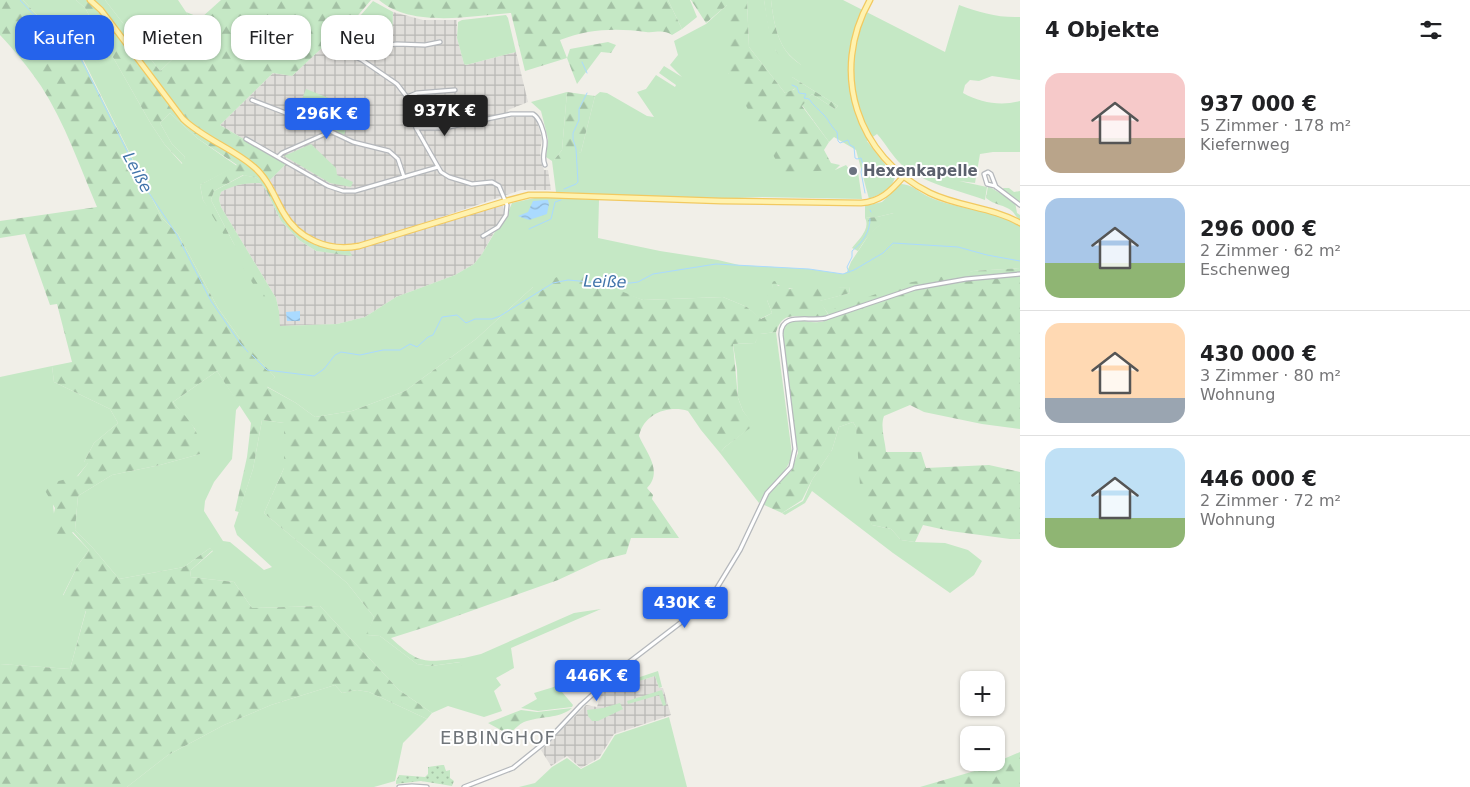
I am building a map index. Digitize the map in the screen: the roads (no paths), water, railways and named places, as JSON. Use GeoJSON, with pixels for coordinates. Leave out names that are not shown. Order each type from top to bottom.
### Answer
{"type":"FeatureCollection","features":[{"type":"Feature","properties":{"kind":"main road"},"geometry":{"type":"LineString","coordinates":[[90,0],[106,16],[183,119],[202,135],[250,163],[270,185],[288,220],[299,232],[312,240],[338,248],[355,246],[528,195],[866,203],[887,194],[903,177]]}},
{"type":"Feature","properties":{"kind":"main road"},"geometry":{"type":"LineString","coordinates":[[870,0],[857,28],[851,70],[855,104],[865,129],[882,156],[903,177],[931,194],[993,211],[1020,223]]}},
{"type":"Feature","properties":{"kind":"street"},"geometry":{"type":"LineString","coordinates":[[393,44],[426,45],[440,42]]}},
{"type":"Feature","properties":{"kind":"street"},"geometry":{"type":"LineString","coordinates":[[363,60],[391,78],[407,97],[416,128],[441,172],[449,177],[470,184],[491,182],[496,183],[500,187],[506,200],[507,210],[502,222],[492,232],[483,236]]}},
{"type":"Feature","properties":{"kind":"street"},"geometry":{"type":"LineString","coordinates":[[407,97],[417,93],[455,90]]}},
{"type":"Feature","properties":{"kind":"street"},"geometry":{"type":"LineString","coordinates":[[252,100],[329,130],[358,144],[389,151],[398,159],[404,177]]}},
{"type":"Feature","properties":{"kind":"street"},"geometry":{"type":"LineString","coordinates":[[416,128],[444,128],[511,114],[527,113],[536,115],[545,140],[542,156],[545,165]]}},
{"type":"Feature","properties":{"kind":"street"},"geometry":{"type":"LineString","coordinates":[[278,158],[282,153],[325,134],[329,130]]}},
{"type":"Feature","properties":{"kind":"street"},"geometry":{"type":"LineString","coordinates":[[246,139],[328,186],[340,190],[358,190],[438,167]]}},
{"type":"Feature","properties":{"kind":"street"},"geometry":{"type":"LineString","coordinates":[[996,186],[991,174],[988,172],[984,174],[986,183],[996,186],[1020,205]]}},
{"type":"Feature","properties":{"kind":"street"},"geometry":{"type":"LineString","coordinates":[[464,787],[513,768],[549,739],[581,705],[618,671],[713,597],[740,550],[765,496],[788,471],[792,463],[794,445],[781,337],[781,327],[784,323],[792,319],[818,320],[826,318],[904,291],[929,285],[997,275],[1020,274]]}},
{"type":"Feature","properties":{"kind":"street"},"geometry":{"type":"LineString","coordinates":[[399,787],[427,787]]}},
{"type":"Feature","properties":{"kind":"water"},"geometry":{"type":"Polygon","coordinates":[[[548,200],[547,214],[529,220],[518,216],[528,212],[533,201],[548,200]]]}},
{"type":"Feature","properties":{"kind":"water"},"geometry":{"type":"Polygon","coordinates":[[[300,311],[300,321],[287,321],[286,312],[300,311]]]}},
{"type":"Feature","properties":{"kind":"waterway","name":"Leiße"},"geometry":{"type":"LineString","coordinates":[[20,0],[50,32],[78,53],[145,187],[177,235],[211,301],[248,352]]}},
{"type":"Feature","properties":{"kind":"waterway"},"geometry":{"type":"LineString","coordinates":[[582,62],[587,73]]}},
{"type":"Feature","properties":{"kind":"waterway"},"geometry":{"type":"LineString","coordinates":[[792,85],[797,87],[799,93],[806,94],[804,98],[809,99],[826,117],[837,132],[840,143],[848,140],[850,145],[854,147],[855,158],[861,158],[863,165]]}},
{"type":"Feature","properties":{"kind":"waterway"},"geometry":{"type":"LineString","coordinates":[[564,189],[578,182],[573,133],[579,120],[579,109],[587,93]]}},
{"type":"Feature","properties":{"kind":"waterway"},"geometry":{"type":"LineString","coordinates":[[862,168],[865,193]]}},
{"type":"Feature","properties":{"kind":"waterway"},"geometry":{"type":"LineString","coordinates":[[529,229],[551,219],[555,202],[561,200]]}},
{"type":"Feature","properties":{"kind":"waterway"},"geometry":{"type":"LineString","coordinates":[[849,272],[847,267],[852,257],[852,251],[865,236],[869,228],[870,219]]}},
{"type":"Feature","properties":{"kind":"waterway","name":"Leiße"},"geometry":{"type":"LineString","coordinates":[[252,355],[267,370],[314,376],[324,369],[335,355],[341,352],[360,355],[383,350],[400,350],[410,344],[417,347],[433,335],[442,317],[457,315],[466,323],[475,319],[492,319],[553,283],[568,280],[630,283],[638,282],[653,274],[716,264],[809,269],[843,274],[854,270],[883,253],[893,243],[958,247],[1020,261]]}},
{"type":"Feature","properties":{"kind":"place","name":"Hexenkapelle"},"geometry":{"type":"Point","coordinates":[853,171]}},
{"type":"Feature","properties":{"kind":"district","name":"EBBINGHOF"},"geometry":{"type":"Point","coordinates":[498,738]}}]}
